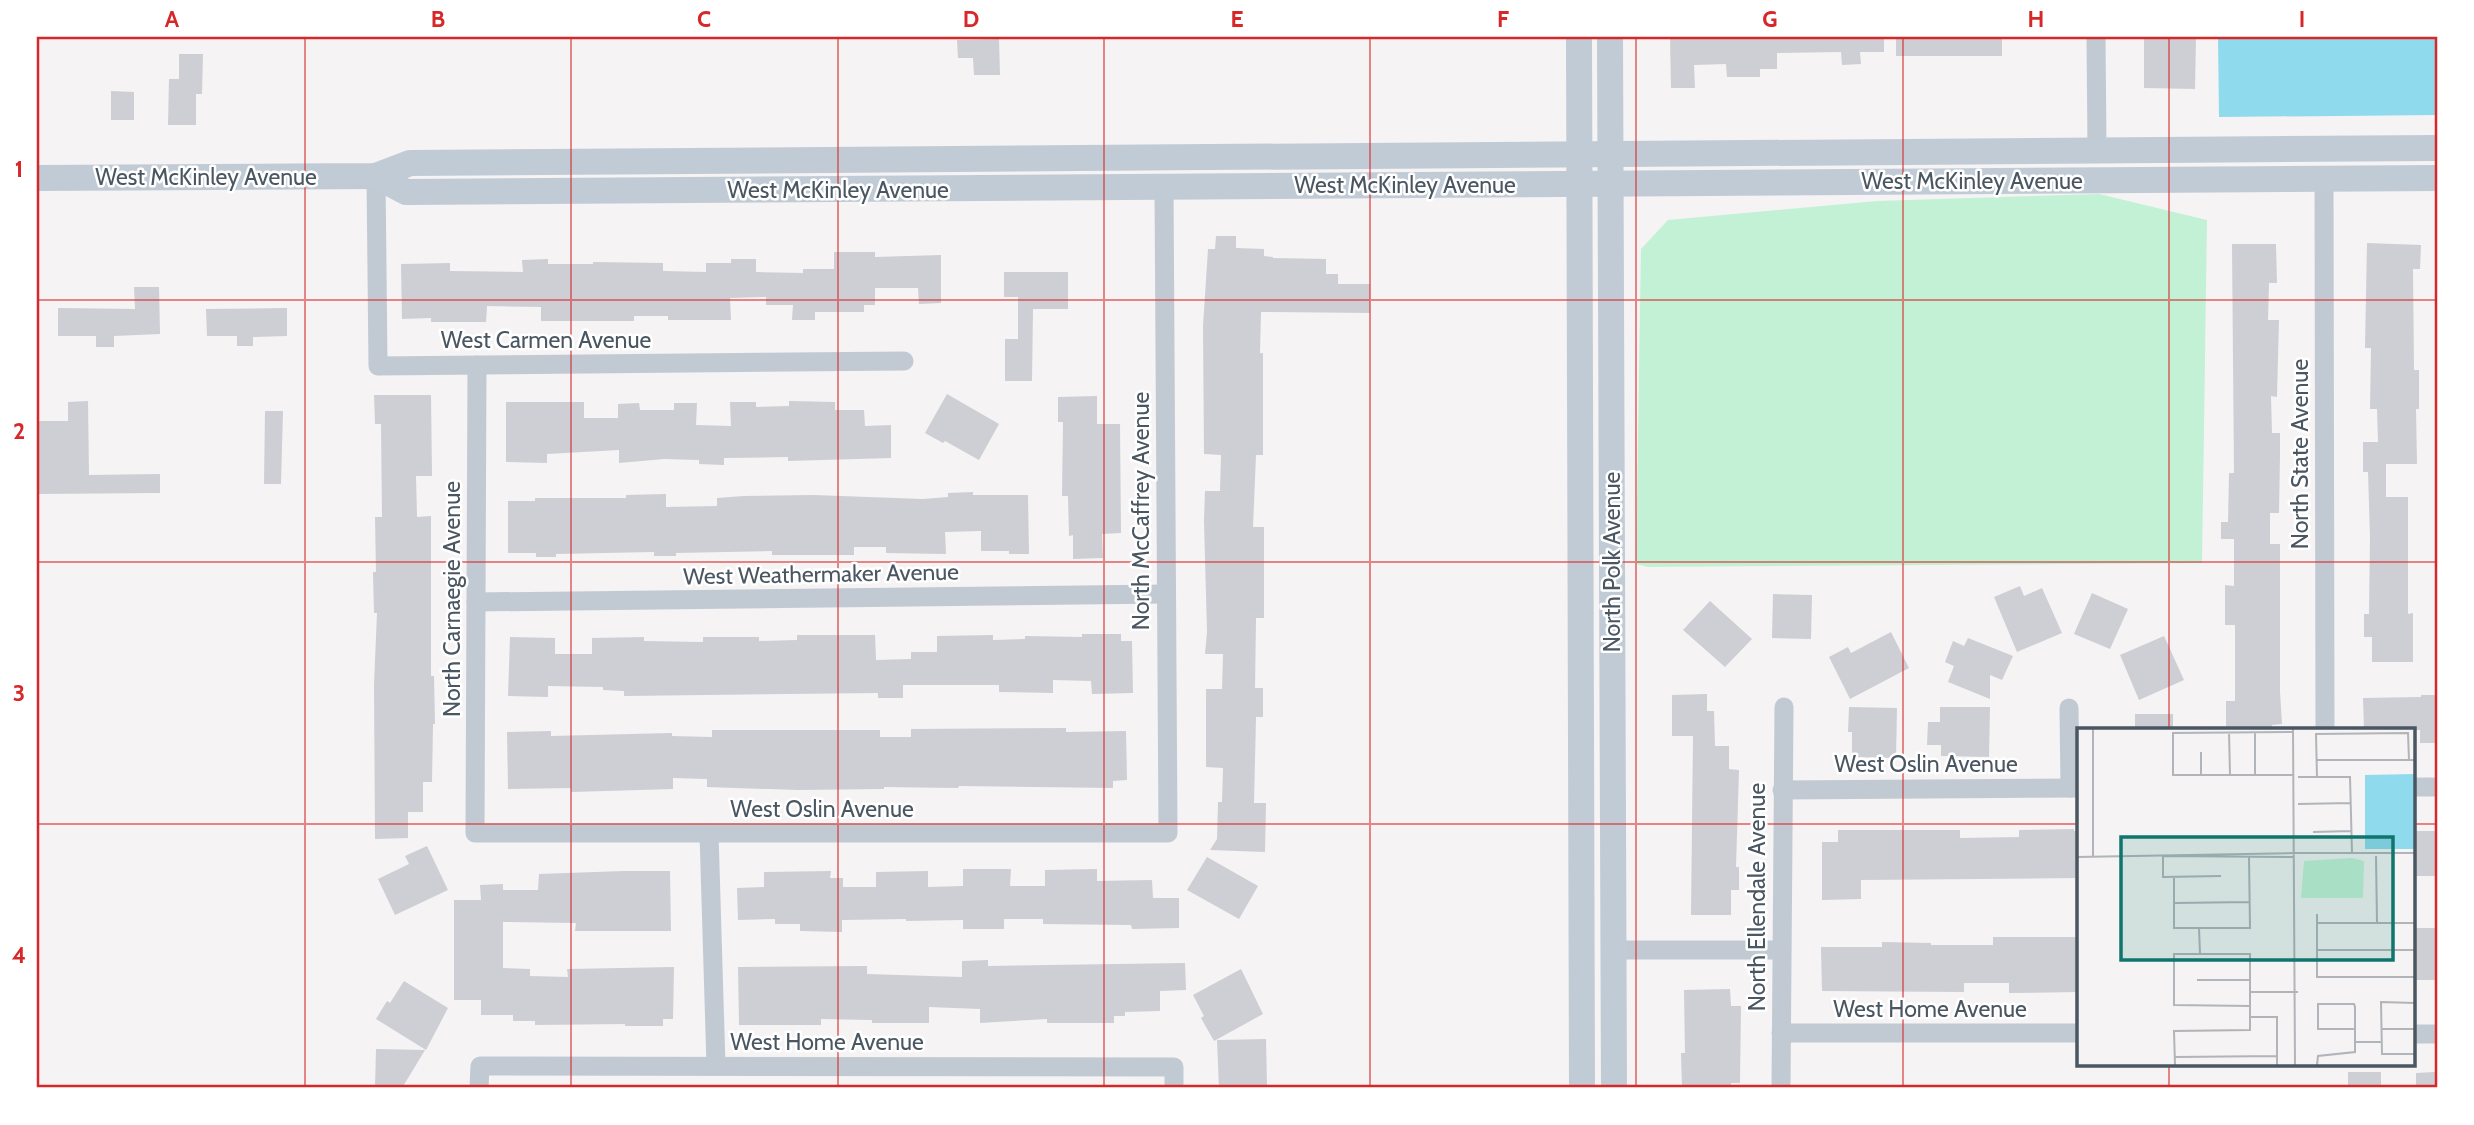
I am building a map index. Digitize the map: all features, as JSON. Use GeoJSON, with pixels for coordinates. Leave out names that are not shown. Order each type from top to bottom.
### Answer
{"type":"FeatureCollection","features":[{"type":"Feature","properties":{"kind":"main road","name":"North Polk Avenue"},"geometry":{"type":"LineString","coordinates":[[1579,37],[1582,1088]]}},
{"type":"Feature","properties":{"kind":"main road","name":"North Polk Avenue"},"geometry":{"type":"LineString","coordinates":[[1610,37],[1614,1088]]}},
{"type":"Feature","properties":{"kind":"main road","name":"West McKinley Avenue"},"geometry":{"type":"LineString","coordinates":[[37,178],[376,176],[410,163],[1462,153],[2437,148]]}},
{"type":"Feature","properties":{"kind":"main road"},"geometry":{"type":"LineString","coordinates":[[1353,184],[1353,173],[1365,169],[1413,164],[1462,153]]}},
{"type":"Feature","properties":{"kind":"main road"},"geometry":{"type":"LineString","coordinates":[[2324,178],[2330,171],[2342,165],[2355,163],[2437,162]]}},
{"type":"Feature","properties":{"kind":"main road","name":"West McKinley Avenue"},"geometry":{"type":"LineString","coordinates":[[376,176],[406,192],[2437,178]]}},
{"type":"Feature","properties":{"kind":"main road"},"geometry":{"type":"LineString","coordinates":[[1581,752],[1594,776],[1595,925],[1614,950]]}},
{"type":"Feature","properties":{"kind":"street"},"geometry":{"type":"LineString","coordinates":[[2096,37],[2097,149]]}},
{"type":"Feature","properties":{"kind":"street","name":"West Carmen Avenue"},"geometry":{"type":"LineString","coordinates":[[376,176],[378,366],[904,361]]}},
{"type":"Feature","properties":{"kind":"street","name":"North State Avenue"},"geometry":{"type":"LineString","coordinates":[[2324,178],[2325,728]]}},
{"type":"Feature","properties":{"kind":"street","name":"North McCaffrey Avenue"},"geometry":{"type":"LineString","coordinates":[[1164,188],[1168,833]]}},
{"type":"Feature","properties":{"kind":"street","name":"North Carnaegie Avenue"},"geometry":{"type":"LineString","coordinates":[[475,833],[477,365]]}},
{"type":"Feature","properties":{"kind":"street","name":"West Weathermaker Avenue"},"geometry":{"type":"LineString","coordinates":[[476,602],[1167,594]]}},
{"type":"Feature","properties":{"kind":"street","name":"North Ellendale Avenue"},"geometry":{"type":"LineString","coordinates":[[1781,1088],[1784,707]]}},
{"type":"Feature","properties":{"kind":"street","name":"West Oslin Avenue"},"geometry":{"type":"LineString","coordinates":[[1782,790],[2074,788],[2069,708]]}},
{"type":"Feature","properties":{"kind":"street"},"geometry":{"type":"LineString","coordinates":[[2414,787],[2437,787]]}},
{"type":"Feature","properties":{"kind":"street","name":"West Oslin Avenue"},"geometry":{"type":"LineString","coordinates":[[475,833],[1168,833]]}},
{"type":"Feature","properties":{"kind":"street"},"geometry":{"type":"LineString","coordinates":[[709,833],[716,1066]]}},
{"type":"Feature","properties":{"kind":"street"},"geometry":{"type":"LineString","coordinates":[[1614,950],[1781,950]]}},
{"type":"Feature","properties":{"kind":"street","name":"West Home Avenue"},"geometry":{"type":"LineString","coordinates":[[1781,1033],[2077,1033]]}},
{"type":"Feature","properties":{"kind":"street"},"geometry":{"type":"LineString","coordinates":[[2414,1034],[2437,1034]]}},
{"type":"Feature","properties":{"kind":"street","name":"West Home Avenue"},"geometry":{"type":"LineString","coordinates":[[480,1088],[480,1066],[1174,1067],[1174,1088]]}},
{"type":"Feature","properties":{"kind":"green space"},"geometry":{"type":"Polygon","coordinates":[[[2099,194],[2207,220],[2202,563],[1648,567],[1636,564],[1641,249],[1668,220],[1877,201],[2099,194]]]}},
{"type":"Feature","properties":{"kind":"water"},"geometry":{"type":"Polygon","coordinates":[[[2218,37],[2437,37],[2437,115],[2219,117],[2218,37]]]}},
{"type":"Feature","properties":{"kind":"building"},"geometry":{"type":"Polygon","coordinates":[[[1670,37],[1884,37],[1884,52],[1860,52],[1861,64],[1842,65],[1841,52],[1777,53],[1777,69],[1760,69],[1760,77],[1727,77],[1726,64],[1694,65],[1695,88],[1671,88],[1670,37]]]}},
{"type":"Feature","properties":{"kind":"building"},"geometry":{"type":"Polygon","coordinates":[[[1896,37],[2002,37],[2002,56],[1896,56],[1896,37]]]}},
{"type":"Feature","properties":{"kind":"building"},"geometry":{"type":"Polygon","coordinates":[[[2144,37],[2196,38],[2195,89],[2144,88],[2144,37]]]}},
{"type":"Feature","properties":{"kind":"building"},"geometry":{"type":"Polygon","coordinates":[[[999,39],[1000,75],[974,75],[973,58],[958,58],[957,40],[999,39]]]}},
{"type":"Feature","properties":{"kind":"building"},"geometry":{"type":"Polygon","coordinates":[[[179,54],[203,54],[202,94],[196,94],[196,125],[168,125],[169,79],[179,79],[179,54]]]}},
{"type":"Feature","properties":{"kind":"building"},"geometry":{"type":"Polygon","coordinates":[[[111,91],[134,92],[134,120],[111,120],[111,91]]]}},
{"type":"Feature","properties":{"kind":"building"},"geometry":{"type":"Polygon","coordinates":[[[1216,236],[1236,236],[1236,248],[1264,249],[1264,256],[1273,258],[1326,259],[1326,274],[1338,274],[1338,284],[1370,284],[1370,313],[1261,312],[1263,455],[1256,455],[1253,527],[1264,527],[1264,618],[1256,618],[1255,688],[1263,688],[1263,717],[1256,717],[1254,803],[1266,803],[1265,852],[1210,850],[1217,839],[1218,802],[1222,802],[1223,768],[1206,767],[1206,689],[1222,689],[1223,654],[1205,654],[1205,491],[1220,491],[1221,455],[1204,454],[1203,326],[1208,249],[1215,249],[1216,236]]]}},
{"type":"Feature","properties":{"kind":"building"},"geometry":{"type":"Polygon","coordinates":[[[2367,243],[2421,245],[2420,269],[2413,269],[2414,370],[2419,370],[2419,409],[2416,409],[2417,464],[2386,464],[2386,497],[2408,497],[2408,614],[2413,613],[2413,662],[2372,662],[2372,637],[2364,637],[2364,614],[2369,614],[2370,537],[2368,472],[2363,472],[2363,442],[2378,442],[2377,409],[2370,409],[2371,348],[2365,348],[2367,243]]]}},
{"type":"Feature","properties":{"kind":"building"},"geometry":{"type":"Polygon","coordinates":[[[2232,244],[2276,244],[2277,283],[2269,283],[2268,320],[2279,320],[2277,397],[2271,396],[2272,433],[2280,433],[2279,513],[2270,513],[2270,544],[2280,544],[2282,724],[2272,725],[2272,728],[2226,728],[2226,701],[2235,701],[2235,625],[2225,625],[2225,585],[2234,586],[2234,539],[2221,539],[2221,522],[2228,522],[2229,473],[2234,473],[2232,244]]]}},
{"type":"Feature","properties":{"kind":"building"},"geometry":{"type":"Polygon","coordinates":[[[834,252],[875,252],[875,257],[941,255],[941,303],[919,304],[918,288],[875,288],[875,305],[864,305],[864,312],[815,312],[815,320],[792,320],[793,305],[766,305],[766,297],[730,298],[731,320],[668,320],[668,316],[634,316],[634,321],[541,321],[541,307],[487,306],[486,322],[402,319],[401,264],[450,263],[450,271],[523,272],[522,260],[548,259],[548,264],[663,263],[663,271],[706,272],[706,263],[756,259],[756,272],[803,273],[803,269],[834,269],[834,252]]]}},
{"type":"Feature","properties":{"kind":"building"},"geometry":{"type":"Polygon","coordinates":[[[1004,272],[1068,272],[1068,309],[1033,309],[1032,381],[1005,381],[1005,339],[1018,339],[1018,297],[1004,297],[1004,272]]]}},
{"type":"Feature","properties":{"kind":"building"},"geometry":{"type":"Polygon","coordinates":[[[134,287],[159,287],[160,334],[114,336],[114,347],[96,347],[96,336],[58,336],[58,308],[135,309],[134,287]]]}},
{"type":"Feature","properties":{"kind":"building"},"geometry":{"type":"Polygon","coordinates":[[[287,308],[287,336],[253,337],[253,346],[237,346],[237,336],[207,336],[206,309],[287,308]]]}},
{"type":"Feature","properties":{"kind":"building"},"geometry":{"type":"Polygon","coordinates":[[[947,394],[999,424],[979,460],[925,433],[947,394]]]}},
{"type":"Feature","properties":{"kind":"building"},"geometry":{"type":"Polygon","coordinates":[[[374,395],[431,395],[432,476],[416,476],[417,517],[431,516],[431,676],[434,676],[435,724],[432,782],[423,782],[423,812],[408,812],[408,838],[375,839],[374,684],[377,613],[374,613],[373,572],[376,572],[375,517],[382,517],[381,424],[375,424],[374,395]]]}},
{"type":"Feature","properties":{"kind":"building"},"geometry":{"type":"Polygon","coordinates":[[[1097,396],[1097,424],[1120,424],[1121,533],[1102,534],[1103,558],[1073,559],[1073,535],[1069,536],[1068,496],[1062,496],[1063,422],[1058,422],[1058,397],[1097,396]]]}},
{"type":"Feature","properties":{"kind":"building"},"geometry":{"type":"Polygon","coordinates":[[[88,401],[89,475],[160,474],[160,493],[37,494],[38,421],[68,421],[68,402],[88,401]]]}},
{"type":"Feature","properties":{"kind":"building"},"geometry":{"type":"Polygon","coordinates":[[[789,401],[835,402],[835,410],[864,410],[865,426],[891,425],[891,458],[788,461],[788,457],[724,458],[724,465],[699,464],[699,460],[664,459],[619,463],[619,450],[547,454],[547,463],[506,462],[506,402],[584,402],[584,418],[618,418],[618,404],[639,403],[640,410],[674,410],[674,403],[697,403],[696,425],[731,426],[730,402],[756,402],[756,407],[789,406],[789,401]]]}},
{"type":"Feature","properties":{"kind":"building"},"geometry":{"type":"Polygon","coordinates":[[[265,411],[283,411],[281,484],[264,484],[265,411]]]}},
{"type":"Feature","properties":{"kind":"building"},"geometry":{"type":"Polygon","coordinates":[[[973,492],[973,495],[1028,495],[1029,554],[981,551],[981,531],[945,532],[946,554],[886,553],[886,547],[854,547],[854,555],[772,555],[772,551],[676,553],[676,556],[654,556],[654,552],[556,554],[556,557],[536,557],[536,553],[508,553],[508,501],[535,501],[535,498],[626,498],[626,495],[666,494],[666,507],[717,506],[717,498],[744,496],[813,495],[923,499],[948,497],[948,493],[973,492]]]}},
{"type":"Feature","properties":{"kind":"building"},"geometry":{"type":"Polygon","coordinates":[[[2020,586],[2024,596],[2042,588],[2062,633],[2017,652],[1994,597],[2020,586]]]}},
{"type":"Feature","properties":{"kind":"building"},"geometry":{"type":"Polygon","coordinates":[[[2092,593],[2128,609],[2110,649],[2074,634],[2092,593]]]}},
{"type":"Feature","properties":{"kind":"building"},"geometry":{"type":"Polygon","coordinates":[[[1773,594],[1812,595],[1811,639],[1772,638],[1773,594]]]}},
{"type":"Feature","properties":{"kind":"building"},"geometry":{"type":"Polygon","coordinates":[[[1710,601],[1752,639],[1725,667],[1683,630],[1710,601]]]}},
{"type":"Feature","properties":{"kind":"building"},"geometry":{"type":"Polygon","coordinates":[[[1891,632],[1909,668],[1850,699],[1829,657],[1848,647],[1851,653],[1891,632]]]}},
{"type":"Feature","properties":{"kind":"building"},"geometry":{"type":"Polygon","coordinates":[[[1082,634],[1121,634],[1121,641],[1132,641],[1133,693],[1092,694],[1091,681],[1053,680],[1053,693],[999,692],[999,685],[903,685],[903,698],[878,698],[878,693],[624,696],[624,691],[603,690],[603,687],[548,686],[548,697],[508,696],[510,637],[555,638],[555,654],[592,654],[592,638],[644,637],[644,641],[703,642],[703,637],[759,637],[759,641],[797,640],[797,635],[875,635],[876,660],[911,659],[911,652],[937,652],[937,636],[993,635],[993,640],[1025,639],[1025,636],[1082,637],[1082,634]]]}},
{"type":"Feature","properties":{"kind":"building"},"geometry":{"type":"Polygon","coordinates":[[[2164,636],[2184,680],[2139,700],[2120,655],[2164,636]]]}},
{"type":"Feature","properties":{"kind":"building"},"geometry":{"type":"Polygon","coordinates":[[[1968,638],[2013,656],[2002,680],[1990,675],[1990,699],[1948,682],[1954,666],[1945,662],[1953,641],[1964,646],[1968,638]]]}},
{"type":"Feature","properties":{"kind":"building"},"geometry":{"type":"Polygon","coordinates":[[[1707,694],[1707,711],[1714,711],[1715,746],[1729,746],[1729,769],[1739,770],[1736,867],[1739,867],[1739,890],[1731,890],[1731,915],[1691,915],[1693,736],[1672,736],[1672,695],[1707,694]]]}},
{"type":"Feature","properties":{"kind":"building"},"geometry":{"type":"Polygon","coordinates":[[[2437,695],[2437,743],[2420,743],[2420,730],[2414,728],[2364,728],[2363,698],[2437,695]]]}},
{"type":"Feature","properties":{"kind":"building"},"geometry":{"type":"Polygon","coordinates":[[[1849,707],[1897,708],[1896,758],[1852,757],[1852,732],[1848,732],[1849,707]]]}},
{"type":"Feature","properties":{"kind":"building"},"geometry":{"type":"Polygon","coordinates":[[[1940,707],[1990,707],[1989,757],[1941,756],[1941,745],[1927,745],[1928,722],[1940,722],[1940,707]]]}},
{"type":"Feature","properties":{"kind":"building"},"geometry":{"type":"Polygon","coordinates":[[[2135,714],[2173,714],[2173,728],[2135,728],[2135,714]]]}},
{"type":"Feature","properties":{"kind":"building"},"geometry":{"type":"Polygon","coordinates":[[[1066,728],[1066,732],[1126,731],[1127,780],[1113,781],[1113,788],[959,786],[798,790],[707,787],[707,779],[673,778],[673,789],[571,792],[571,788],[508,789],[507,732],[551,731],[551,736],[672,733],[672,736],[712,737],[712,730],[880,730],[880,737],[911,737],[911,729],[1066,728]]]}},
{"type":"Feature","properties":{"kind":"building"},"geometry":{"type":"Polygon","coordinates":[[[1838,830],[1960,830],[1960,838],[2019,837],[2019,830],[2077,831],[2077,878],[1861,880],[1861,899],[1822,900],[1822,842],[1838,842],[1838,830]]]}},
{"type":"Feature","properties":{"kind":"building"},"geometry":{"type":"Polygon","coordinates":[[[2414,831],[2437,831],[2437,876],[2414,876],[2414,831]]]}},
{"type":"Feature","properties":{"kind":"building"},"geometry":{"type":"Polygon","coordinates":[[[427,846],[448,890],[395,915],[378,879],[409,864],[405,856],[427,846]]]}},
{"type":"Feature","properties":{"kind":"building"},"geometry":{"type":"Polygon","coordinates":[[[1207,857],[1258,886],[1239,919],[1187,890],[1207,857]]]}},
{"type":"Feature","properties":{"kind":"building"},"geometry":{"type":"Polygon","coordinates":[[[963,869],[1011,869],[1010,886],[1045,886],[1045,870],[1097,869],[1097,881],[1152,880],[1153,898],[1179,898],[1179,928],[1132,929],[1131,925],[1043,924],[1043,919],[1004,919],[1004,929],[963,929],[963,920],[906,919],[842,920],[842,932],[800,931],[800,924],[775,924],[775,919],[738,920],[737,888],[764,887],[764,872],[831,871],[830,878],[843,878],[843,887],[876,887],[876,872],[928,871],[928,887],[963,886],[963,869]]]}},
{"type":"Feature","properties":{"kind":"building"},"geometry":{"type":"Polygon","coordinates":[[[670,871],[671,931],[575,931],[576,923],[503,922],[503,968],[530,969],[530,976],[568,977],[567,969],[674,967],[673,1019],[663,1019],[663,1026],[535,1025],[535,1021],[513,1021],[513,1015],[481,1015],[481,1000],[454,1000],[454,900],[481,900],[480,885],[503,884],[503,890],[538,890],[539,874],[670,871]]]}},
{"type":"Feature","properties":{"kind":"building"},"geometry":{"type":"Polygon","coordinates":[[[2414,928],[2436,928],[2437,980],[2414,980],[2414,928]]]}},
{"type":"Feature","properties":{"kind":"building"},"geometry":{"type":"Polygon","coordinates":[[[1993,937],[2077,937],[2077,992],[2009,993],[2009,983],[1964,983],[1964,992],[1822,991],[1821,947],[1882,947],[1882,942],[1993,945],[1993,937]]]}},
{"type":"Feature","properties":{"kind":"building"},"geometry":{"type":"Polygon","coordinates":[[[988,960],[988,966],[1185,963],[1186,990],[1160,991],[1160,1011],[1125,1012],[1125,1016],[1114,1016],[1114,1023],[1047,1023],[1047,1019],[980,1023],[980,1009],[929,1007],[929,1023],[872,1023],[872,1020],[821,1019],[821,1025],[739,1025],[738,967],[867,966],[867,974],[962,977],[962,961],[988,960]]]}},
{"type":"Feature","properties":{"kind":"building"},"geometry":{"type":"Polygon","coordinates":[[[1241,969],[1263,1014],[1214,1041],[1201,1018],[1204,1016],[1193,995],[1241,969]]]}},
{"type":"Feature","properties":{"kind":"building"},"geometry":{"type":"Polygon","coordinates":[[[404,981],[448,1008],[426,1050],[376,1019],[404,981]]]}},
{"type":"Feature","properties":{"kind":"building"},"geometry":{"type":"Polygon","coordinates":[[[1730,989],[1731,1006],[1741,1006],[1740,1083],[1731,1083],[1731,1088],[1682,1088],[1681,1053],[1685,1053],[1684,990],[1730,989]]]}},
{"type":"Feature","properties":{"kind":"building"},"geometry":{"type":"Polygon","coordinates":[[[1266,1039],[1267,1087],[1219,1088],[1217,1040],[1266,1039]]]}},
{"type":"Feature","properties":{"kind":"building"},"geometry":{"type":"Polygon","coordinates":[[[376,1049],[425,1050],[402,1088],[375,1088],[376,1049]]]}},
{"type":"Feature","properties":{"kind":"building"},"geometry":{"type":"Polygon","coordinates":[[[2348,1072],[2381,1072],[2381,1088],[2348,1088],[2348,1072]]]}},
{"type":"Feature","properties":{"kind":"building"},"geometry":{"type":"Polygon","coordinates":[[[2435,1072],[2435,1088],[2416,1088],[2416,1073],[2435,1072]]]}}]}
